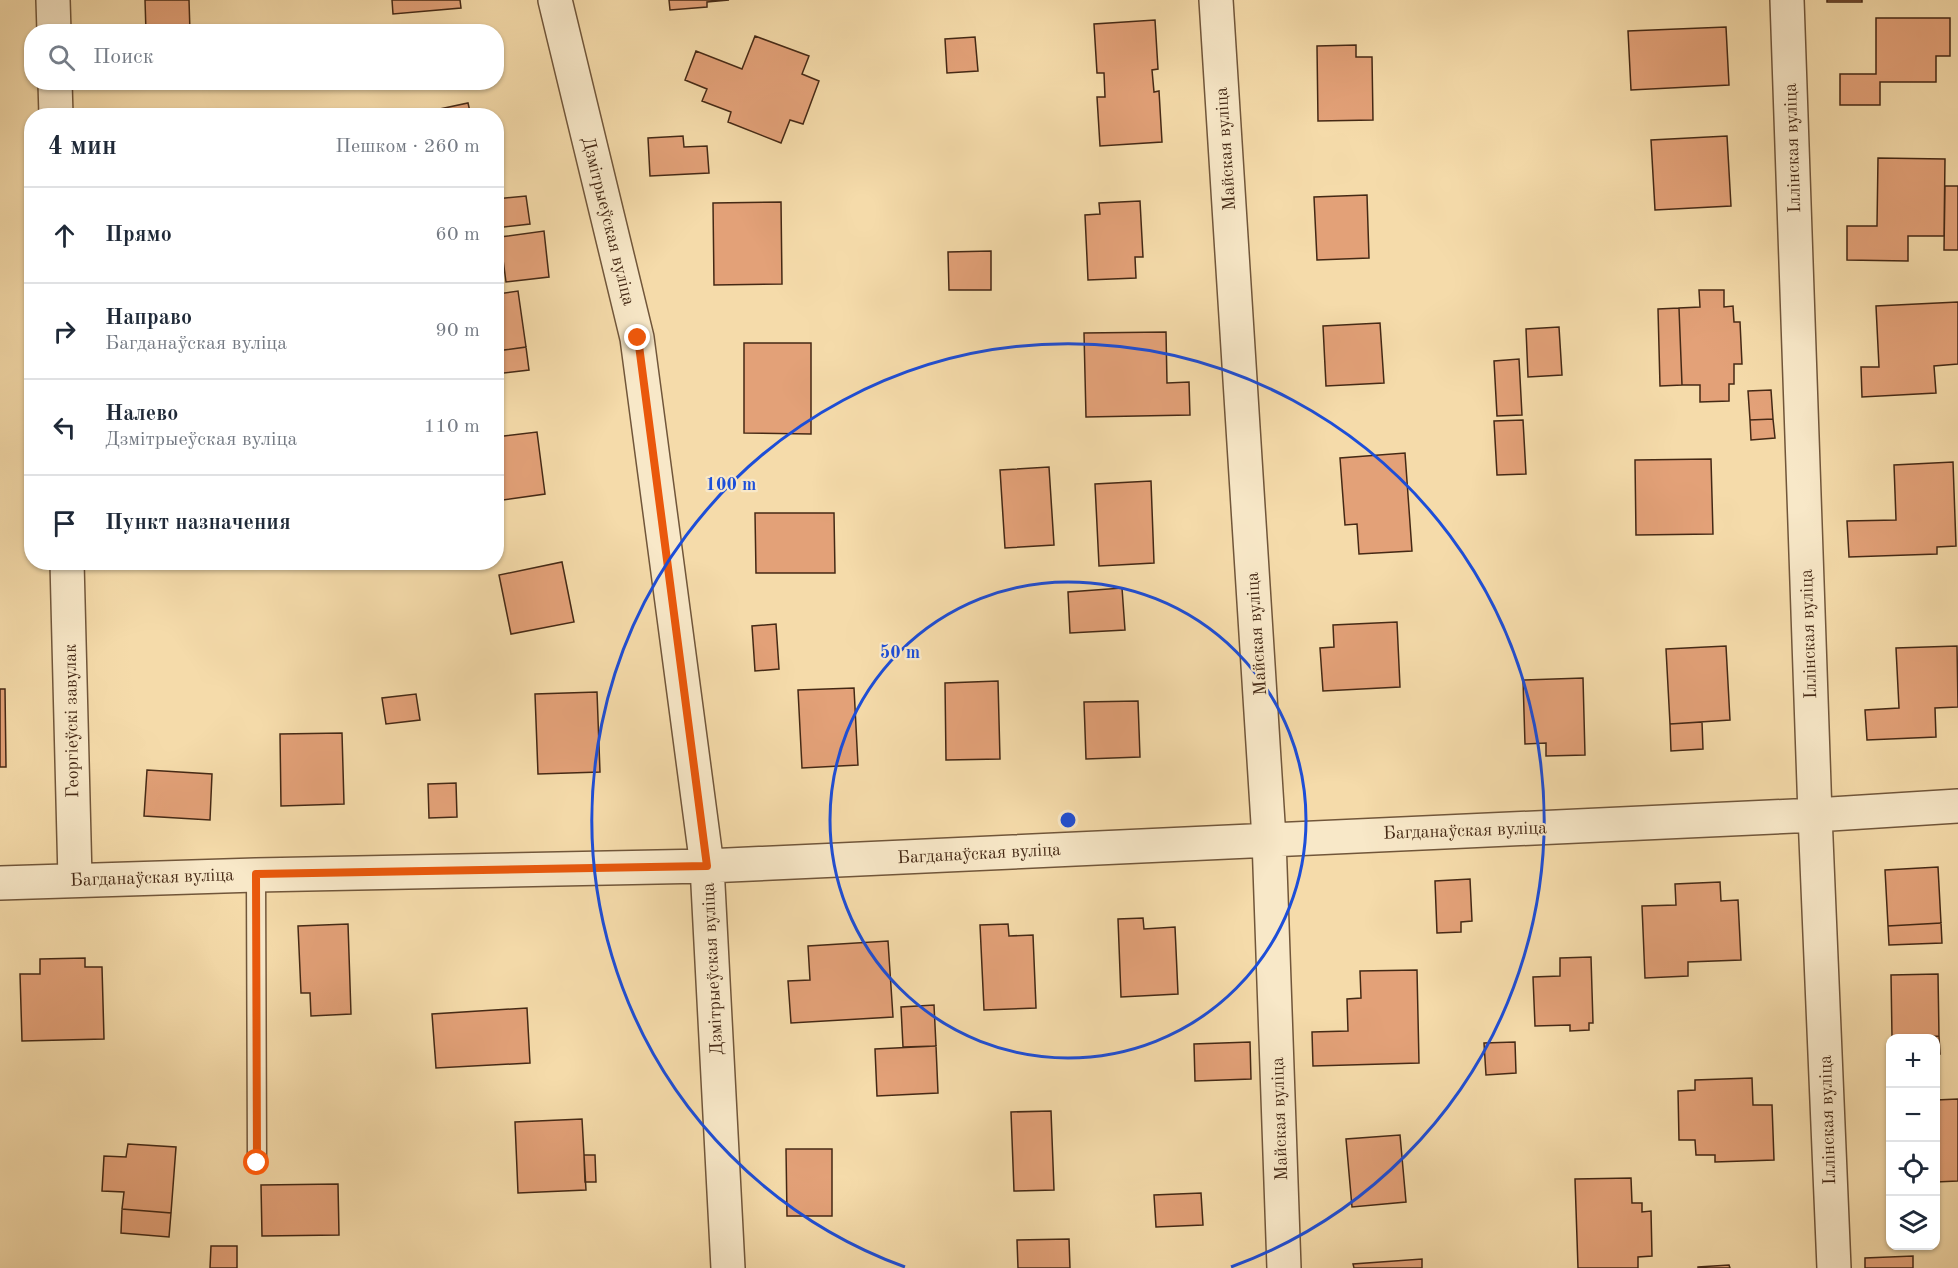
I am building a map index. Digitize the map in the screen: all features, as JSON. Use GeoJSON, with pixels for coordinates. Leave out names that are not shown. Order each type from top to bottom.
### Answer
{"type":"FeatureCollection","features":[{"type":"Feature","properties":{"kind":"street"},"geometry":{"type":"LineString","coordinates":[[53,0],[54,24]]}},
{"type":"Feature","properties":{"kind":"street","name":"Дзмітрыеўская вуліца"},"geometry":{"type":"LineString","coordinates":[[555,0],[638,338],[707,866],[728,1268]]}},
{"type":"Feature","properties":{"kind":"street","name":"Майская вуліца"},"geometry":{"type":"LineString","coordinates":[[1216,0],[1269,839],[1284,1268]]}},
{"type":"Feature","properties":{"kind":"street","name":"Іллінская вуліца"},"geometry":{"type":"LineString","coordinates":[[1786,0],[1833,1268]]}},
{"type":"Feature","properties":{"kind":"street"},"geometry":{"type":"LineString","coordinates":[[55,90],[56,108]]}},
{"type":"Feature","properties":{"kind":"street","name":"Георгіеўскі завулак"},"geometry":{"type":"LineString","coordinates":[[67,570],[75,879]]}},
{"type":"Feature","properties":{"kind":"street","name":"Багданаўская вуліца"},"geometry":{"type":"LineString","coordinates":[[0,883],[256,874],[707,866],[1815,815],[1958,806]]}},
{"type":"Feature","properties":{"kind":"lane"},"geometry":{"type":"LineString","coordinates":[[256,874],[257,1163]]}},
{"type":"Feature","properties":{"kind":"building"},"geometry":{"type":"Polygon","coordinates":[[[145,0],[189,0],[190,24],[146,24],[145,0]]]}},
{"type":"Feature","properties":{"kind":"building"},"geometry":{"type":"Polygon","coordinates":[[[392,0],[460,0],[461,8],[393,14],[392,0]]]}},
{"type":"Feature","properties":{"kind":"building"},"geometry":{"type":"Polygon","coordinates":[[[669,0],[729,0],[707,2],[707,7],[670,10],[669,0]]]}},
{"type":"Feature","properties":{"kind":"building"},"geometry":{"type":"Polygon","coordinates":[[[1827,0],[1862,0],[1862,2],[1827,2],[1827,0]]]}},
{"type":"Feature","properties":{"kind":"building"},"geometry":{"type":"Polygon","coordinates":[[[1876,18],[1950,18],[1950,56],[1936,56],[1936,82],[1880,82],[1880,105],[1840,105],[1840,74],[1876,74],[1876,18]]]}},
{"type":"Feature","properties":{"kind":"building"},"geometry":{"type":"Polygon","coordinates":[[[1155,20],[1158,69],[1152,70],[1154,92],[1159,91],[1162,142],[1100,146],[1097,97],[1105,97],[1104,73],[1097,73],[1094,24],[1155,20]]]}},
{"type":"Feature","properties":{"kind":"building"},"geometry":{"type":"Polygon","coordinates":[[[1726,27],[1729,85],[1631,90],[1628,31],[1726,27]]]}},
{"type":"Feature","properties":{"kind":"building"},"geometry":{"type":"Polygon","coordinates":[[[755,36],[809,56],[802,74],[819,81],[803,124],[790,120],[781,143],[728,122],[731,112],[702,101],[707,89],[685,80],[696,51],[742,69],[755,36]]]}},
{"type":"Feature","properties":{"kind":"building"},"geometry":{"type":"Polygon","coordinates":[[[975,37],[978,71],[947,73],[945,39],[975,37]]]}},
{"type":"Feature","properties":{"kind":"building"},"geometry":{"type":"Polygon","coordinates":[[[1356,45],[1356,57],[1372,57],[1373,120],[1318,121],[1317,46],[1356,45]]]}},
{"type":"Feature","properties":{"kind":"building"},"geometry":{"type":"Polygon","coordinates":[[[468,103],[469,108],[444,108],[468,103]]]}},
{"type":"Feature","properties":{"kind":"building"},"geometry":{"type":"Polygon","coordinates":[[[683,136],[684,147],[707,146],[709,173],[650,176],[648,138],[683,136]]]}},
{"type":"Feature","properties":{"kind":"building"},"geometry":{"type":"Polygon","coordinates":[[[1727,136],[1731,206],[1655,210],[1651,140],[1727,136]]]}},
{"type":"Feature","properties":{"kind":"building"},"geometry":{"type":"Polygon","coordinates":[[[1878,158],[1945,159],[1944,236],[1908,236],[1908,261],[1847,260],[1847,226],[1877,226],[1878,158]]]}},
{"type":"Feature","properties":{"kind":"building"},"geometry":{"type":"Polygon","coordinates":[[[1945,186],[1958,186],[1958,250],[1944,250],[1945,186]]]}},
{"type":"Feature","properties":{"kind":"building"},"geometry":{"type":"Polygon","coordinates":[[[1367,195],[1369,258],[1317,260],[1314,197],[1367,195]]]}},
{"type":"Feature","properties":{"kind":"building"},"geometry":{"type":"Polygon","coordinates":[[[526,196],[530,224],[504,227],[504,198],[526,196]]]}},
{"type":"Feature","properties":{"kind":"building"},"geometry":{"type":"Polygon","coordinates":[[[1140,201],[1143,257],[1135,257],[1136,278],[1088,280],[1085,215],[1100,214],[1099,203],[1140,201]]]}},
{"type":"Feature","properties":{"kind":"building"},"geometry":{"type":"Polygon","coordinates":[[[781,202],[782,284],[714,285],[713,203],[781,202]]]}},
{"type":"Feature","properties":{"kind":"building"},"geometry":{"type":"Polygon","coordinates":[[[544,231],[549,277],[506,282],[504,236],[544,231]]]}},
{"type":"Feature","properties":{"kind":"building"},"geometry":{"type":"Polygon","coordinates":[[[991,251],[991,290],[949,290],[948,252],[991,251]]]}},
{"type":"Feature","properties":{"kind":"building"},"geometry":{"type":"Polygon","coordinates":[[[1699,290],[1724,290],[1724,307],[1733,306],[1734,322],[1740,322],[1742,364],[1734,364],[1734,384],[1729,384],[1729,401],[1700,402],[1700,385],[1682,385],[1679,308],[1700,307],[1699,290]]]}},
{"type":"Feature","properties":{"kind":"building"},"geometry":{"type":"Polygon","coordinates":[[[518,291],[526,347],[504,350],[504,293],[518,291]]]}},
{"type":"Feature","properties":{"kind":"building"},"geometry":{"type":"Polygon","coordinates":[[[1958,302],[1958,364],[1934,366],[1936,393],[1862,397],[1861,367],[1879,367],[1876,306],[1958,302]]]}},
{"type":"Feature","properties":{"kind":"building"},"geometry":{"type":"Polygon","coordinates":[[[1679,308],[1682,385],[1660,386],[1658,309],[1679,308]]]}},
{"type":"Feature","properties":{"kind":"building"},"geometry":{"type":"Polygon","coordinates":[[[1380,323],[1384,383],[1326,386],[1323,326],[1380,323]]]}},
{"type":"Feature","properties":{"kind":"building"},"geometry":{"type":"Polygon","coordinates":[[[1559,327],[1562,375],[1528,377],[1526,329],[1559,327]]]}},
{"type":"Feature","properties":{"kind":"building"},"geometry":{"type":"Polygon","coordinates":[[[1166,332],[1167,383],[1189,382],[1190,415],[1086,417],[1084,333],[1166,332]]]}},
{"type":"Feature","properties":{"kind":"building"},"geometry":{"type":"Polygon","coordinates":[[[744,343],[811,343],[811,434],[744,433],[744,343]]]}},
{"type":"Feature","properties":{"kind":"building"},"geometry":{"type":"Polygon","coordinates":[[[526,347],[529,370],[504,373],[504,350],[526,347]]]}},
{"type":"Feature","properties":{"kind":"building"},"geometry":{"type":"Polygon","coordinates":[[[1519,359],[1522,415],[1497,416],[1494,361],[1519,359]]]}},
{"type":"Feature","properties":{"kind":"building"},"geometry":{"type":"Polygon","coordinates":[[[1771,390],[1773,419],[1750,420],[1748,391],[1771,390]]]}},
{"type":"Feature","properties":{"kind":"building"},"geometry":{"type":"Polygon","coordinates":[[[1773,419],[1775,438],[1751,440],[1750,420],[1773,419]]]}},
{"type":"Feature","properties":{"kind":"building"},"geometry":{"type":"Polygon","coordinates":[[[1523,420],[1526,474],[1497,475],[1494,421],[1523,420]]]}},
{"type":"Feature","properties":{"kind":"building"},"geometry":{"type":"Polygon","coordinates":[[[537,432],[545,494],[504,500],[504,436],[537,432]]]}},
{"type":"Feature","properties":{"kind":"building"},"geometry":{"type":"Polygon","coordinates":[[[1405,453],[1412,551],[1359,554],[1357,524],[1345,525],[1340,458],[1405,453]]]}},
{"type":"Feature","properties":{"kind":"building"},"geometry":{"type":"Polygon","coordinates":[[[1711,459],[1713,534],[1636,535],[1635,460],[1711,459]]]}},
{"type":"Feature","properties":{"kind":"building"},"geometry":{"type":"Polygon","coordinates":[[[1953,462],[1956,546],[1937,547],[1937,554],[1849,557],[1847,521],[1896,520],[1894,465],[1953,462]]]}},
{"type":"Feature","properties":{"kind":"building"},"geometry":{"type":"Polygon","coordinates":[[[1049,467],[1054,545],[1005,548],[1000,470],[1049,467]]]}},
{"type":"Feature","properties":{"kind":"building"},"geometry":{"type":"Polygon","coordinates":[[[1151,481],[1154,563],[1099,566],[1095,484],[1151,481]]]}},
{"type":"Feature","properties":{"kind":"building"},"geometry":{"type":"Polygon","coordinates":[[[755,513],[834,513],[835,573],[756,573],[755,513]]]}},
{"type":"Feature","properties":{"kind":"building"},"geometry":{"type":"Polygon","coordinates":[[[562,562],[574,622],[511,634],[499,575],[562,562]]]}},
{"type":"Feature","properties":{"kind":"building"},"geometry":{"type":"Polygon","coordinates":[[[1122,588],[1125,630],[1070,633],[1068,592],[1122,588]]]}},
{"type":"Feature","properties":{"kind":"building"},"geometry":{"type":"Polygon","coordinates":[[[1397,622],[1400,687],[1323,691],[1320,648],[1334,647],[1333,625],[1397,622]]]}},
{"type":"Feature","properties":{"kind":"building"},"geometry":{"type":"Polygon","coordinates":[[[776,624],[779,669],[755,671],[752,626],[776,624]]]}},
{"type":"Feature","properties":{"kind":"building"},"geometry":{"type":"Polygon","coordinates":[[[1726,646],[1730,720],[1670,724],[1666,649],[1726,646]]]}},
{"type":"Feature","properties":{"kind":"building"},"geometry":{"type":"Polygon","coordinates":[[[1957,646],[1958,707],[1935,708],[1936,737],[1867,740],[1865,710],[1899,708],[1896,648],[1957,646]]]}},
{"type":"Feature","properties":{"kind":"building"},"geometry":{"type":"Polygon","coordinates":[[[1583,678],[1585,755],[1546,756],[1546,743],[1525,744],[1523,680],[1583,678]]]}},
{"type":"Feature","properties":{"kind":"building"},"geometry":{"type":"Polygon","coordinates":[[[998,681],[1000,759],[946,760],[945,683],[998,681]]]}},
{"type":"Feature","properties":{"kind":"building"},"geometry":{"type":"Polygon","coordinates":[[[854,688],[858,765],[802,768],[798,690],[854,688]]]}},
{"type":"Feature","properties":{"kind":"building"},"geometry":{"type":"Polygon","coordinates":[[[0,689],[5,689],[6,767],[0,767],[0,689]]]}},
{"type":"Feature","properties":{"kind":"building"},"geometry":{"type":"Polygon","coordinates":[[[597,692],[600,772],[538,774],[535,694],[597,692]]]}},
{"type":"Feature","properties":{"kind":"building"},"geometry":{"type":"Polygon","coordinates":[[[416,694],[420,720],[386,724],[382,698],[416,694]]]}},
{"type":"Feature","properties":{"kind":"building"},"geometry":{"type":"Polygon","coordinates":[[[1138,701],[1140,757],[1086,759],[1084,702],[1138,701]]]}},
{"type":"Feature","properties":{"kind":"building"},"geometry":{"type":"Polygon","coordinates":[[[1702,722],[1703,749],[1671,751],[1670,724],[1702,722]]]}},
{"type":"Feature","properties":{"kind":"building"},"geometry":{"type":"Polygon","coordinates":[[[342,733],[344,804],[281,806],[280,734],[342,733]]]}},
{"type":"Feature","properties":{"kind":"building"},"geometry":{"type":"Polygon","coordinates":[[[147,770],[212,774],[210,820],[144,816],[147,770]]]}},
{"type":"Feature","properties":{"kind":"building"},"geometry":{"type":"Polygon","coordinates":[[[456,783],[457,817],[429,818],[428,784],[456,783]]]}},
{"type":"Feature","properties":{"kind":"building"},"geometry":{"type":"Polygon","coordinates":[[[1938,867],[1941,923],[1888,926],[1885,870],[1938,867]]]}},
{"type":"Feature","properties":{"kind":"building"},"geometry":{"type":"Polygon","coordinates":[[[1470,879],[1472,921],[1461,922],[1461,932],[1437,933],[1435,881],[1470,879]]]}},
{"type":"Feature","properties":{"kind":"building"},"geometry":{"type":"Polygon","coordinates":[[[1720,882],[1721,901],[1738,900],[1741,960],[1688,962],[1688,976],[1645,978],[1642,906],[1676,905],[1675,884],[1720,882]]]}},
{"type":"Feature","properties":{"kind":"building"},"geometry":{"type":"Polygon","coordinates":[[[1143,918],[1144,929],[1175,927],[1178,994],[1121,997],[1118,919],[1143,918]]]}},
{"type":"Feature","properties":{"kind":"building"},"geometry":{"type":"Polygon","coordinates":[[[1941,923],[1942,943],[1889,945],[1888,926],[1941,923]]]}},
{"type":"Feature","properties":{"kind":"building"},"geometry":{"type":"Polygon","coordinates":[[[348,924],[351,1014],[311,1016],[310,993],[301,993],[298,926],[348,924]]]}},
{"type":"Feature","properties":{"kind":"building"},"geometry":{"type":"Polygon","coordinates":[[[1008,924],[1009,936],[1033,935],[1036,1008],[984,1010],[980,925],[1008,924]]]}},
{"type":"Feature","properties":{"kind":"building"},"geometry":{"type":"Polygon","coordinates":[[[888,941],[893,1017],[791,1023],[788,981],[810,980],[808,946],[888,941]]]}},
{"type":"Feature","properties":{"kind":"building"},"geometry":{"type":"Polygon","coordinates":[[[1591,957],[1593,1023],[1589,1023],[1589,1030],[1570,1031],[1570,1025],[1535,1026],[1533,977],[1560,976],[1560,958],[1591,957]]]}},
{"type":"Feature","properties":{"kind":"building"},"geometry":{"type":"Polygon","coordinates":[[[85,958],[85,967],[102,967],[104,1039],[22,1041],[20,974],[40,974],[40,959],[85,958]]]}},
{"type":"Feature","properties":{"kind":"building"},"geometry":{"type":"Polygon","coordinates":[[[1417,970],[1419,1063],[1313,1066],[1312,1032],[1348,1031],[1347,999],[1361,998],[1360,971],[1417,970]]]}},
{"type":"Feature","properties":{"kind":"building"},"geometry":{"type":"Polygon","coordinates":[[[1938,974],[1939,1034],[1892,1034],[1891,975],[1938,974]]]}},
{"type":"Feature","properties":{"kind":"building"},"geometry":{"type":"Polygon","coordinates":[[[934,1005],[936,1046],[903,1047],[901,1007],[934,1005]]]}},
{"type":"Feature","properties":{"kind":"building"},"geometry":{"type":"Polygon","coordinates":[[[527,1008],[530,1063],[436,1068],[432,1014],[527,1008]]]}},
{"type":"Feature","properties":{"kind":"building"},"geometry":{"type":"Polygon","coordinates":[[[1250,1042],[1251,1079],[1195,1081],[1194,1044],[1250,1042]]]}},
{"type":"Feature","properties":{"kind":"building"},"geometry":{"type":"Polygon","coordinates":[[[1515,1042],[1516,1073],[1486,1075],[1484,1043],[1515,1042]]]}},
{"type":"Feature","properties":{"kind":"building"},"geometry":{"type":"Polygon","coordinates":[[[936,1046],[938,1093],[877,1096],[875,1049],[936,1046]]]}},
{"type":"Feature","properties":{"kind":"building"},"geometry":{"type":"Polygon","coordinates":[[[1752,1078],[1753,1105],[1772,1105],[1774,1160],[1715,1162],[1715,1155],[1696,1155],[1695,1140],[1679,1140],[1678,1091],[1695,1090],[1695,1080],[1752,1078]]]}},
{"type":"Feature","properties":{"kind":"building"},"geometry":{"type":"Polygon","coordinates":[[[1958,1099],[1958,1181],[1940,1182],[1940,1100],[1958,1099]]]}},
{"type":"Feature","properties":{"kind":"building"},"geometry":{"type":"Polygon","coordinates":[[[1051,1111],[1054,1190],[1014,1191],[1011,1112],[1051,1111]]]}},
{"type":"Feature","properties":{"kind":"building"},"geometry":{"type":"Polygon","coordinates":[[[582,1119],[586,1190],[518,1193],[515,1122],[582,1119]]]}},
{"type":"Feature","properties":{"kind":"building"},"geometry":{"type":"Polygon","coordinates":[[[1400,1135],[1406,1202],[1352,1207],[1346,1139],[1400,1135]]]}},
{"type":"Feature","properties":{"kind":"building"},"geometry":{"type":"Polygon","coordinates":[[[128,1144],[176,1147],[171,1213],[122,1209],[124,1192],[102,1191],[104,1156],[126,1157],[128,1144]]]}},
{"type":"Feature","properties":{"kind":"building"},"geometry":{"type":"Polygon","coordinates":[[[786,1149],[832,1149],[832,1216],[787,1216],[786,1149]]]}},
{"type":"Feature","properties":{"kind":"building"},"geometry":{"type":"Polygon","coordinates":[[[584,1155],[595,1155],[596,1182],[585,1182],[584,1155]]]}},
{"type":"Feature","properties":{"kind":"building"},"geometry":{"type":"Polygon","coordinates":[[[1631,1178],[1632,1203],[1642,1203],[1642,1212],[1651,1211],[1652,1256],[1638,1257],[1638,1268],[1578,1268],[1575,1179],[1631,1178]]]}},
{"type":"Feature","properties":{"kind":"building"},"geometry":{"type":"Polygon","coordinates":[[[338,1184],[339,1235],[262,1236],[261,1185],[338,1184]]]}},
{"type":"Feature","properties":{"kind":"building"},"geometry":{"type":"Polygon","coordinates":[[[1201,1193],[1203,1225],[1156,1227],[1154,1195],[1201,1193]]]}},
{"type":"Feature","properties":{"kind":"building"},"geometry":{"type":"Polygon","coordinates":[[[122,1209],[171,1213],[169,1237],[121,1233],[122,1209]]]}},
{"type":"Feature","properties":{"kind":"building"},"geometry":{"type":"Polygon","coordinates":[[[1069,1239],[1070,1268],[1018,1268],[1017,1240],[1069,1239]]]}},
{"type":"Feature","properties":{"kind":"building"},"geometry":{"type":"Polygon","coordinates":[[[211,1246],[237,1246],[237,1268],[210,1268],[211,1246]]]}},
{"type":"Feature","properties":{"kind":"building"},"geometry":{"type":"Polygon","coordinates":[[[1913,1256],[1913,1268],[1865,1268],[1865,1258],[1913,1256]]]}},
{"type":"Feature","properties":{"kind":"building"},"geometry":{"type":"Polygon","coordinates":[[[1422,1259],[1422,1268],[1354,1268],[1353,1264],[1422,1259]]]}},
{"type":"Feature","properties":{"kind":"building"},"geometry":{"type":"Polygon","coordinates":[[[1729,1265],[1730,1268],[1698,1268],[1698,1267],[1729,1265]]]}},
{"type":"Feature","properties":{"kind":"route"},"geometry":{"type":"LineString","coordinates":[[257,1163],[256,874],[707,866],[638,338]]}}]}
